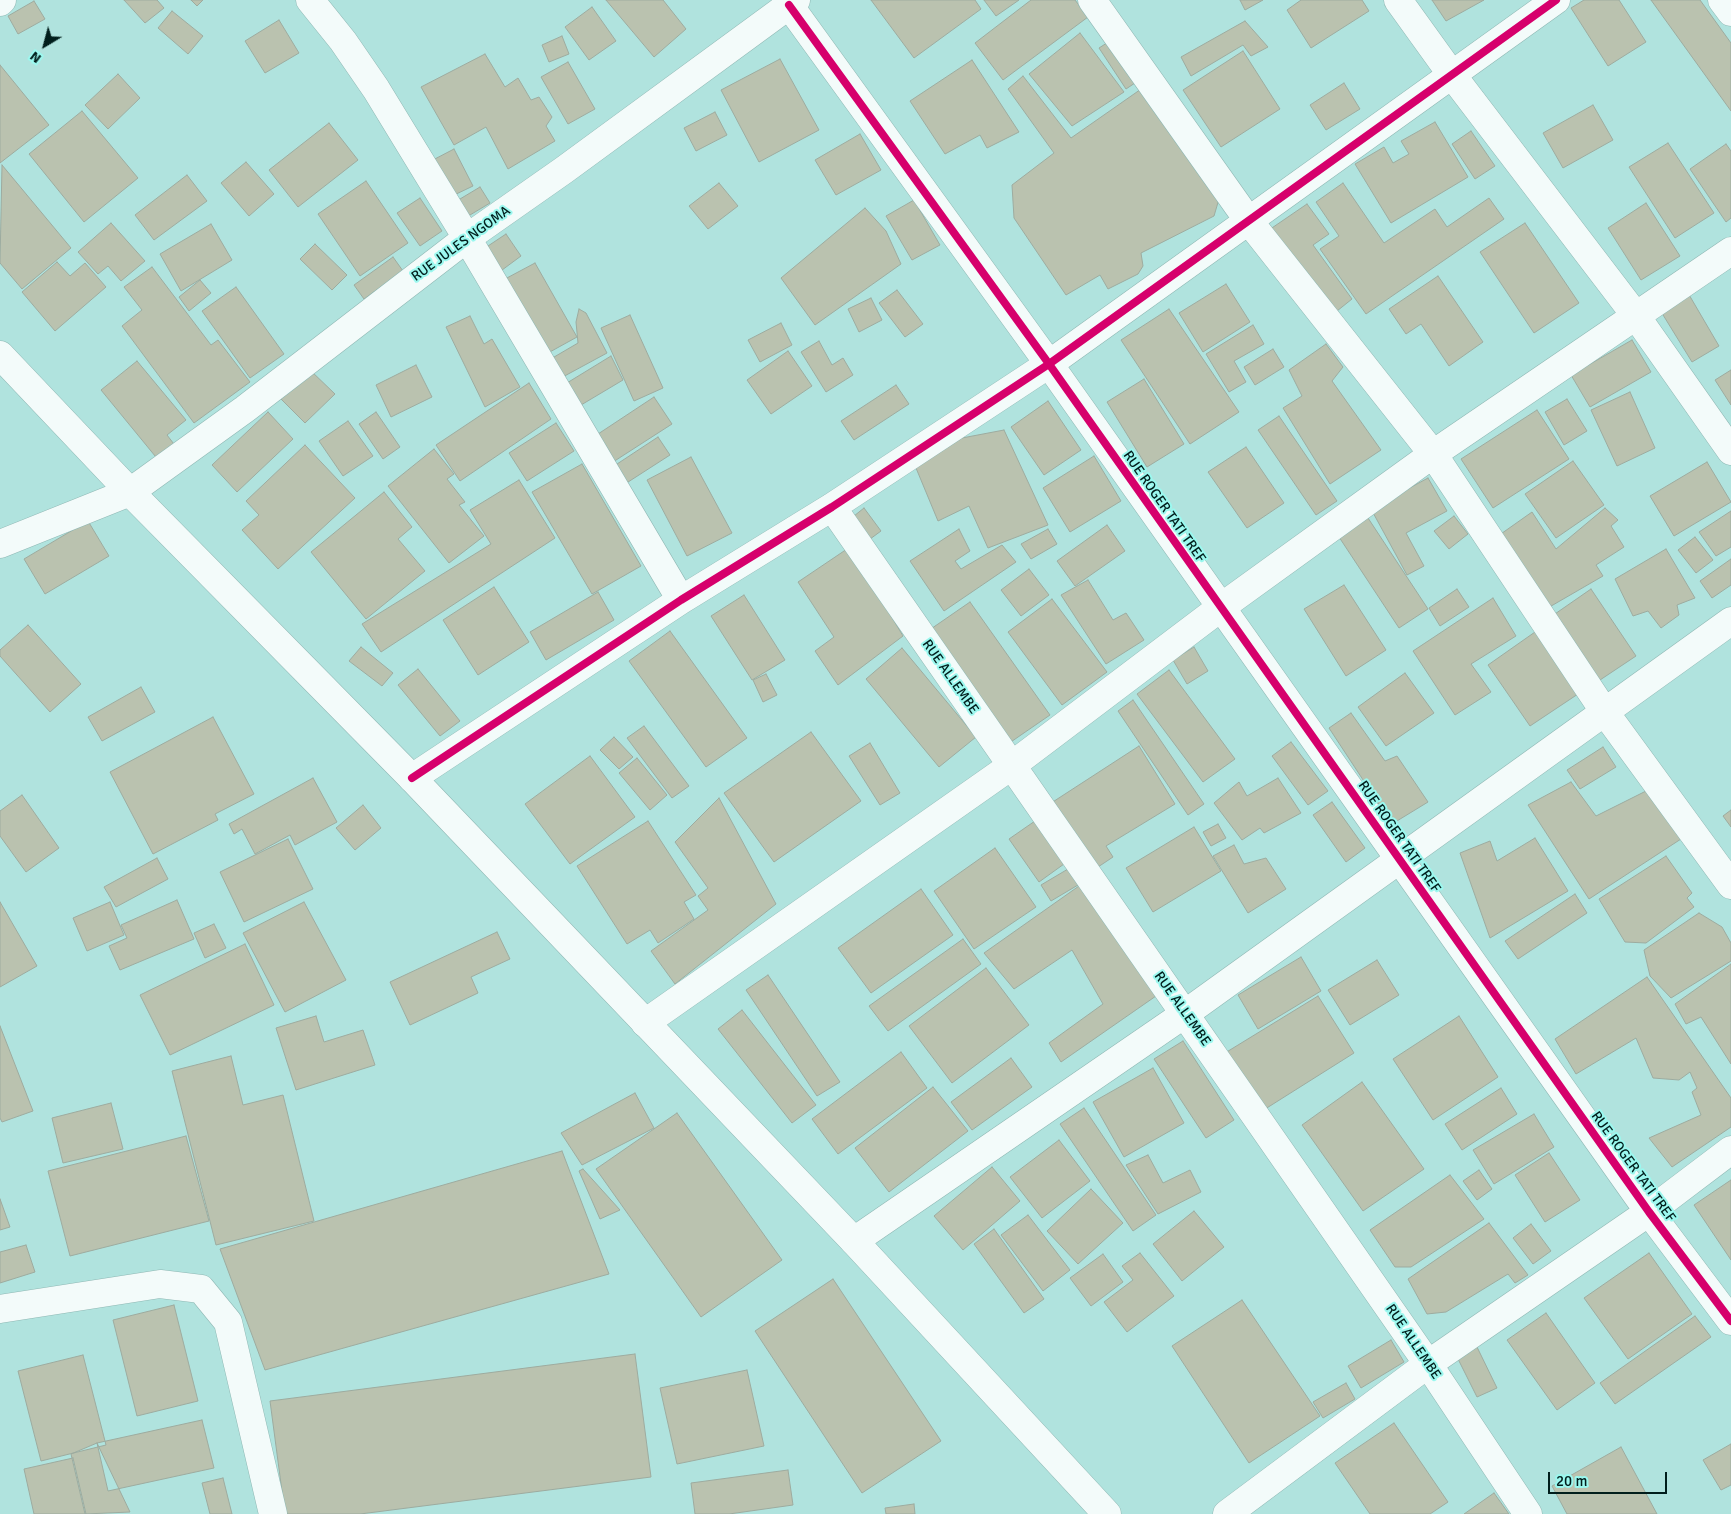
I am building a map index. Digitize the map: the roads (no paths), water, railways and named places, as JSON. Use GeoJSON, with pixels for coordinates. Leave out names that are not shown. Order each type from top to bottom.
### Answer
{"type":"FeatureCollection","features":[{"type":"Feature","properties":{"kind":"main road"},"geometry":{"type":"LineString","coordinates":[[310,0],[343,41],[376,89],[467,238],[682,600]]}},
{"type":"Feature","properties":{"kind":"main road"},"geometry":{"type":"LineString","coordinates":[[1092,0],[1248,220],[1433,454],[1604,711],[1731,885]]}},
{"type":"Feature","properties":{"kind":"main road"},"geometry":{"type":"LineString","coordinates":[[1398,0],[1452,75],[1636,316],[1731,451]]}},
{"type":"Feature","properties":{"kind":"main road"},"geometry":{"type":"LineString","coordinates":[[412,778],[682,600],[832,507],[1049,364],[1556,0]]}},
{"type":"Feature","properties":{"kind":"main road"},"geometry":{"type":"LineString","coordinates":[[1722,0],[1731,12]]}},
{"type":"Feature","properties":{"kind":"main road","name":"RUE JULES NGOMA"},"geometry":{"type":"LineString","coordinates":[[0,544],[130,492],[245,409],[467,238],[564,170],[792,3]]}},
{"type":"Feature","properties":{"kind":"main road","name":"RUE ROGER TATI TREF"},"geometry":{"type":"LineString","coordinates":[[792,3],[1649,1212],[1731,1321]]}},
{"type":"Feature","properties":{"kind":"main road"},"geometry":{"type":"LineString","coordinates":[[645,1023],[1011,766],[1220,608],[1433,454],[1731,250]]}},
{"type":"Feature","properties":{"kind":"main road"},"geometry":{"type":"LineString","coordinates":[[0,355],[130,492],[412,778],[854,1241],[1107,1514]]}},
{"type":"Feature","properties":{"kind":"main road","name":"RUE ALLEMBE"},"geometry":{"type":"LineString","coordinates":[[832,507],[1428,1364],[1528,1514]]}},
{"type":"Feature","properties":{"kind":"main road"},"geometry":{"type":"LineString","coordinates":[[854,1241],[1186,1014],[1399,858],[1731,621]]}},
{"type":"Feature","properties":{"kind":"main road"},"geometry":{"type":"LineString","coordinates":[[1227,1514],[1428,1364],[1649,1212],[1731,1150]]}},
{"type":"Feature","properties":{"kind":"main road"},"geometry":{"type":"LineString","coordinates":[[0,1310],[160,1284],[201,1289],[228,1322],[273,1514]]}}]}
